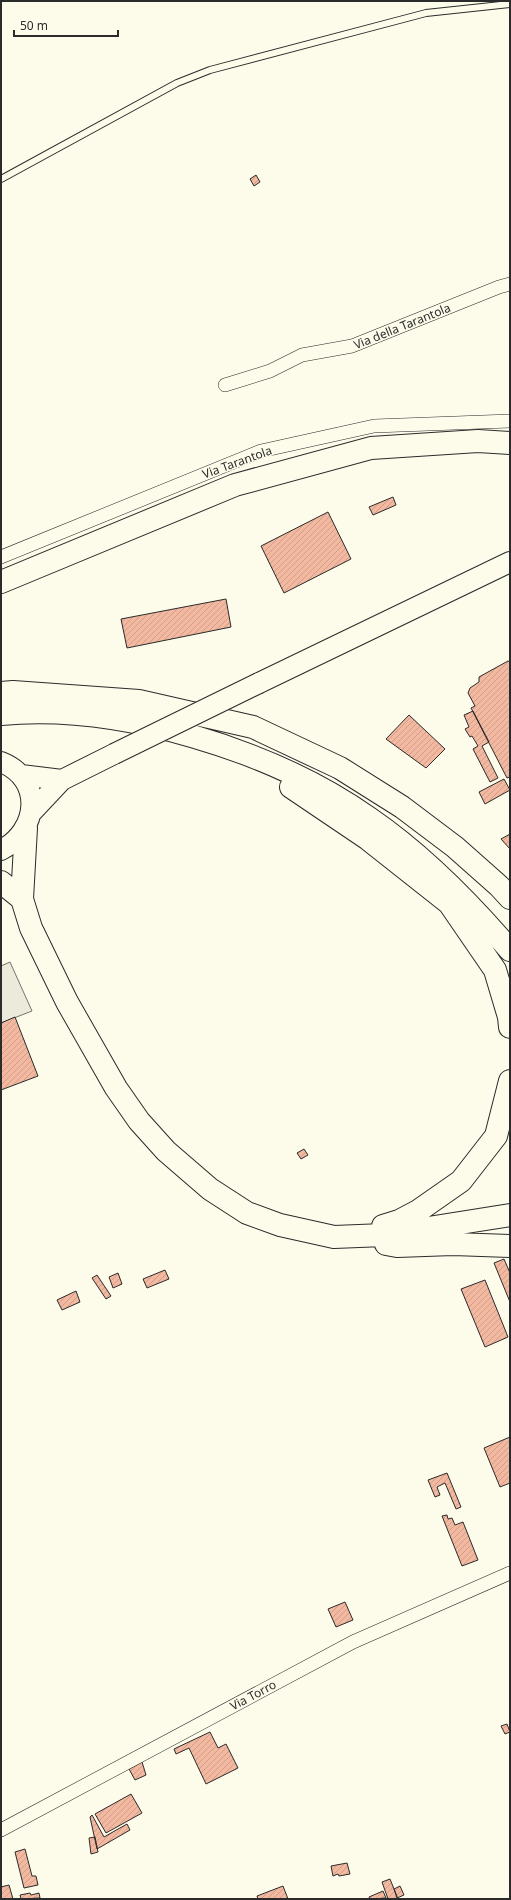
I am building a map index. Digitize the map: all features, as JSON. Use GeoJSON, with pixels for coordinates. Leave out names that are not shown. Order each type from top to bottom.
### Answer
{"type":"FeatureCollection","features":[{"type":"Feature","properties":{"kind":"highway"},"geometry":{"type":"LineString","coordinates":[[1,582],[235,485],[371,448],[478,440],[510,442]]}},
{"type":"Feature","properties":{"kind":"highway"},"geometry":{"type":"LineString","coordinates":[[1,693],[13,692],[139,701],[253,728],[340,768],[402,807],[455,847],[499,886],[510,898]]}},
{"type":"Feature","properties":{"kind":"highway"},"geometry":{"type":"LineString","coordinates":[[1,714],[27,711],[82,715],[149,726],[199,738],[235,750],[307,781],[370,818],[442,875],[484,919],[510,950]]}},
{"type":"Feature","properties":{"kind":"highway"},"geometry":{"type":"LineString","coordinates":[[235,750],[368,839],[449,903],[495,970],[509,1017],[510,1027]]}},
{"type":"Feature","properties":{"kind":"highway"},"geometry":{"type":"LineString","coordinates":[[29,820],[22,899],[31,928],[67,1002],[116,1088],[139,1121],[166,1151],[210,1189],[247,1213],[280,1225],[334,1237],[384,1235],[510,1215]]}},
{"type":"Feature","properties":{"kind":"highway"},"geometry":{"type":"LineString","coordinates":[[1,882],[22,899]]}},
{"type":"Feature","properties":{"kind":"highway"},"geometry":{"type":"LineString","coordinates":[[345,1237],[399,1221],[418,1211],[462,1182],[496,1136],[510,1081]]}},
{"type":"Feature","properties":{"kind":"highway"},"geometry":{"type":"LineString","coordinates":[[345,1237],[397,1246],[453,1244],[510,1246]]}},
{"type":"Feature","properties":{"kind":"main road"},"geometry":{"type":"LineString","coordinates":[[1,850],[16,841],[29,820],[62,780],[510,562]]}},
{"type":"Feature","properties":{"kind":"main road"},"geometry":{"type":"LineString","coordinates":[[1,762],[9,765],[21,775],[30,793],[29,820]]}},
{"type":"Feature","properties":{"kind":"main road"},"geometry":{"type":"LineString","coordinates":[[21,775],[62,780]]}},
{"type":"Feature","properties":{"kind":"street","name":"Via della Tarantola"},"geometry":{"type":"LineString","coordinates":[[225,384],[270,370],[302,355],[352,346],[499,287],[510,284]]}},
{"type":"Feature","properties":{"kind":"street","name":"Via Tarantola"},"geometry":{"type":"LineString","coordinates":[[1,557],[261,451],[374,426],[510,421]]}},
{"type":"Feature","properties":{"kind":"street","name":"Via Torro"},"geometry":{"type":"LineString","coordinates":[[1,1830],[352,1642],[510,1573]]}},
{"type":"Feature","properties":{"kind":"lane"},"geometry":{"type":"LineString","coordinates":[[1,179],[177,83],[210,70],[426,13],[510,4]]}},
{"type":"Feature","properties":{"kind":"shaded area"},"geometry":{"type":"Polygon","coordinates":[[[10,962],[32,1011],[1,1023],[1,966],[10,962]]]}},
{"type":"Feature","properties":{"kind":"building"},"geometry":{"type":"Polygon","coordinates":[[[256,175],[260,182],[254,186],[250,179],[256,175]]]}},
{"type":"Feature","properties":{"kind":"building"},"geometry":{"type":"Polygon","coordinates":[[[393,497],[396,505],[373,515],[369,507],[393,497]]]}},
{"type":"Feature","properties":{"kind":"building"},"geometry":{"type":"Polygon","coordinates":[[[328,512],[351,559],[284,593],[261,546],[328,512]]]}},
{"type":"Feature","properties":{"kind":"building"},"geometry":{"type":"Polygon","coordinates":[[[226,599],[231,627],[127,648],[121,619],[226,599]]]}},
{"type":"Feature","properties":{"kind":"building"},"geometry":{"type":"Polygon","coordinates":[[[508,661],[510,662],[510,777],[507,778],[471,708],[475,706],[468,693],[470,688],[479,682],[479,677],[508,661]]]}},
{"type":"Feature","properties":{"kind":"building"},"geometry":{"type":"Polygon","coordinates":[[[473,711],[489,742],[482,746],[498,778],[490,782],[473,749],[478,746],[472,736],[470,737],[465,729],[469,727],[464,715],[473,711]]]}},
{"type":"Feature","properties":{"kind":"building"},"geometry":{"type":"Polygon","coordinates":[[[409,715],[445,749],[426,768],[386,739],[409,715]]]}},
{"type":"Feature","properties":{"kind":"building"},"geometry":{"type":"Polygon","coordinates":[[[504,779],[510,790],[485,804],[479,792],[504,779]]]}},
{"type":"Feature","properties":{"kind":"building"},"geometry":{"type":"Polygon","coordinates":[[[510,834],[510,849],[501,839],[510,834]]]}},
{"type":"Feature","properties":{"kind":"building"},"geometry":{"type":"Polygon","coordinates":[[[15,1017],[38,1076],[1,1090],[1,1023],[15,1017]]]}},
{"type":"Feature","properties":{"kind":"building"},"geometry":{"type":"Polygon","coordinates":[[[304,1149],[308,1155],[301,1159],[297,1153],[304,1149]]]}},
{"type":"Feature","properties":{"kind":"building"},"geometry":{"type":"Polygon","coordinates":[[[504,1259],[510,1273],[510,1302],[494,1263],[504,1259]]]}},
{"type":"Feature","properties":{"kind":"building"},"geometry":{"type":"Polygon","coordinates":[[[165,1270],[169,1279],[147,1288],[143,1279],[165,1270]]]}},
{"type":"Feature","properties":{"kind":"building"},"geometry":{"type":"Polygon","coordinates":[[[118,1273],[122,1284],[113,1288],[109,1277],[118,1273]]]}},
{"type":"Feature","properties":{"kind":"building"},"geometry":{"type":"Polygon","coordinates":[[[97,1275],[111,1296],[106,1299],[92,1278],[97,1275]]]}},
{"type":"Feature","properties":{"kind":"building"},"geometry":{"type":"Polygon","coordinates":[[[485,1280],[508,1337],[485,1347],[461,1289],[485,1280]]]}},
{"type":"Feature","properties":{"kind":"building"},"geometry":{"type":"Polygon","coordinates":[[[76,1291],[80,1302],[62,1310],[57,1300],[76,1291]]]}},
{"type":"Feature","properties":{"kind":"building"},"geometry":{"type":"Polygon","coordinates":[[[510,1437],[510,1483],[500,1487],[484,1448],[510,1437]]]}},
{"type":"Feature","properties":{"kind":"building"},"geometry":{"type":"Polygon","coordinates":[[[447,1473],[461,1507],[456,1509],[445,1483],[437,1487],[440,1495],[435,1497],[428,1480],[447,1473]]]}},
{"type":"Feature","properties":{"kind":"building"},"geometry":{"type":"Polygon","coordinates":[[[447,1515],[448,1519],[452,1518],[455,1525],[463,1522],[478,1560],[462,1566],[442,1516],[447,1515]]]}},
{"type":"Feature","properties":{"kind":"building"},"geometry":{"type":"Polygon","coordinates":[[[345,1602],[353,1620],[336,1627],[328,1609],[345,1602]]]}},
{"type":"Feature","properties":{"kind":"building"},"geometry":{"type":"Polygon","coordinates":[[[507,1724],[510,1732],[505,1734],[501,1726],[507,1724]]]}},
{"type":"Feature","properties":{"kind":"building"},"geometry":{"type":"Polygon","coordinates":[[[210,1732],[218,1748],[226,1744],[238,1768],[206,1784],[189,1748],[176,1754],[174,1749],[210,1732]]]}},
{"type":"Feature","properties":{"kind":"building"},"geometry":{"type":"Polygon","coordinates":[[[142,1762],[146,1775],[135,1780],[129,1769],[142,1762]]]}},
{"type":"Feature","properties":{"kind":"building"},"geometry":{"type":"Polygon","coordinates":[[[131,1794],[142,1813],[106,1833],[95,1814],[131,1794]]]}},
{"type":"Feature","properties":{"kind":"building"},"geometry":{"type":"Polygon","coordinates":[[[92,1815],[104,1837],[127,1824],[130,1830],[97,1849],[90,1817],[92,1815]]]}},
{"type":"Feature","properties":{"kind":"building"},"geometry":{"type":"Polygon","coordinates":[[[95,1837],[98,1852],[91,1854],[89,1838],[95,1837]]]}},
{"type":"Feature","properties":{"kind":"building"},"geometry":{"type":"Polygon","coordinates":[[[25,1849],[32,1876],[36,1876],[38,1885],[24,1888],[15,1852],[25,1849]]]}},
{"type":"Feature","properties":{"kind":"building"},"geometry":{"type":"Polygon","coordinates":[[[347,1863],[350,1874],[339,1876],[338,1874],[333,1876],[331,1866],[347,1863]]]}},
{"type":"Feature","properties":{"kind":"building"},"geometry":{"type":"Polygon","coordinates":[[[390,1879],[398,1899],[388,1899],[382,1882],[390,1879]]]}},
{"type":"Feature","properties":{"kind":"building"},"geometry":{"type":"Polygon","coordinates":[[[9,1885],[13,1899],[1,1899],[1,1887],[9,1885]]]}},
{"type":"Feature","properties":{"kind":"building"},"geometry":{"type":"Polygon","coordinates":[[[283,1886],[288,1899],[258,1899],[257,1896],[283,1886]]]}},
{"type":"Feature","properties":{"kind":"building"},"geometry":{"type":"Polygon","coordinates":[[[400,1886],[404,1895],[397,1898],[394,1889],[400,1886]]]}},
{"type":"Feature","properties":{"kind":"building"},"geometry":{"type":"Polygon","coordinates":[[[383,1891],[386,1898],[370,1899],[369,1897],[383,1891]]]}},
{"type":"Feature","properties":{"kind":"building"},"geometry":{"type":"Polygon","coordinates":[[[30,1893],[31,1895],[39,1893],[40,1898],[21,1899],[20,1895],[30,1893]]]}}]}
